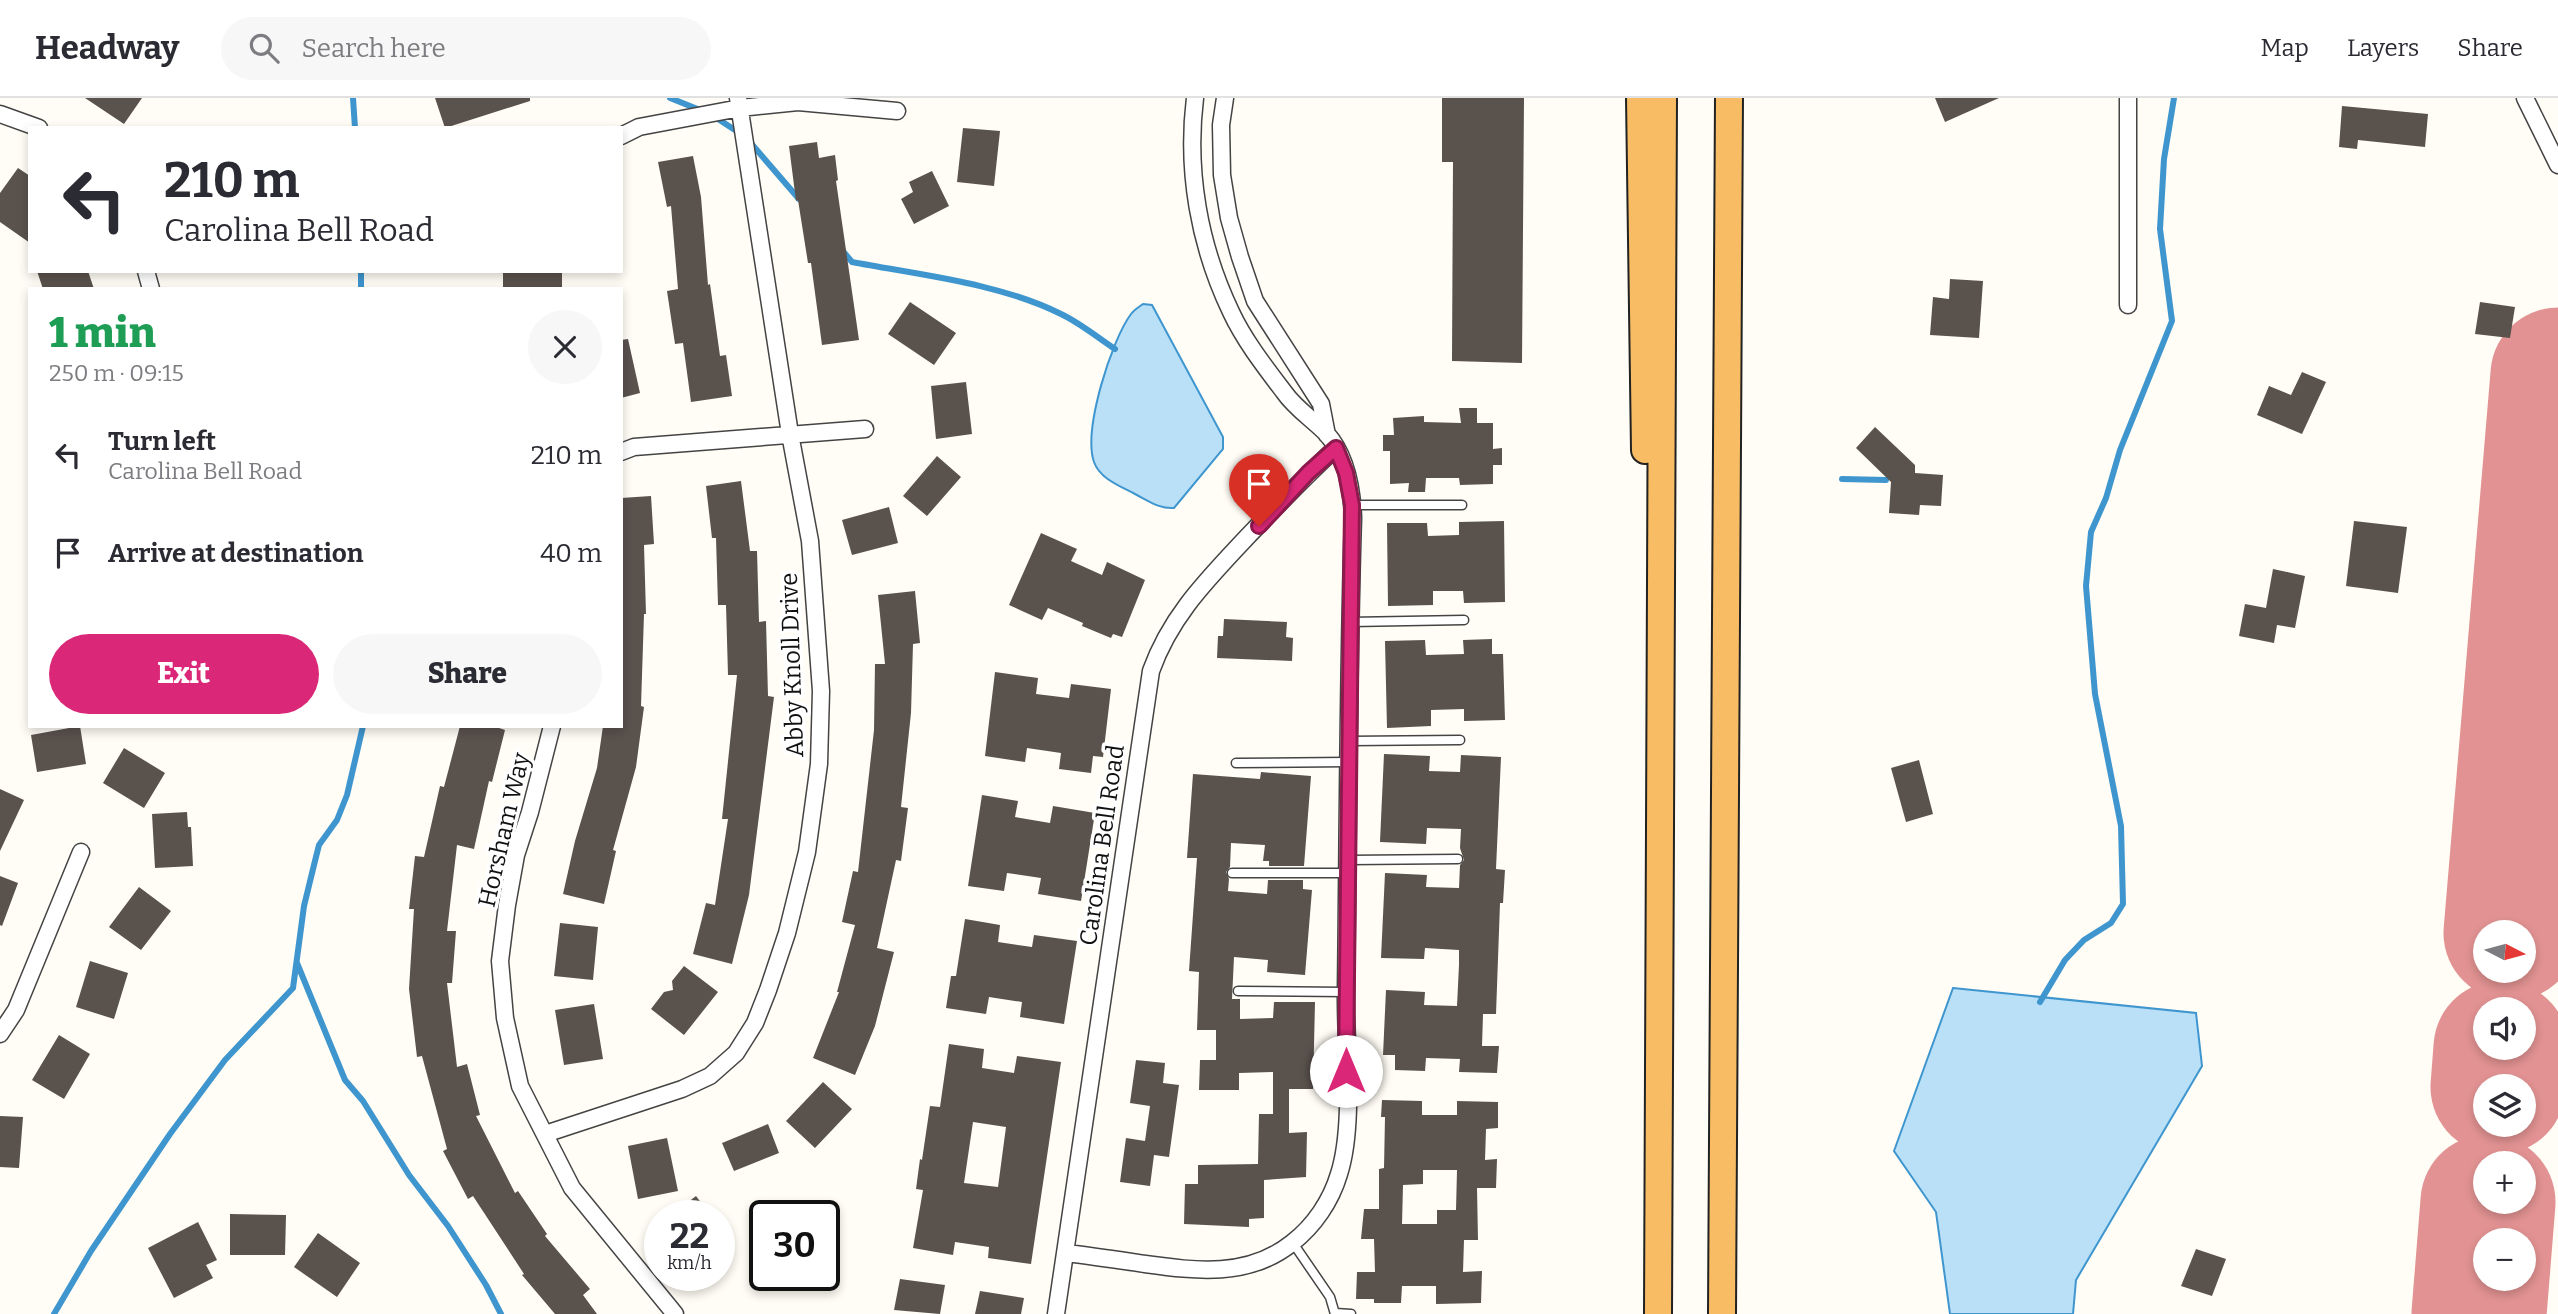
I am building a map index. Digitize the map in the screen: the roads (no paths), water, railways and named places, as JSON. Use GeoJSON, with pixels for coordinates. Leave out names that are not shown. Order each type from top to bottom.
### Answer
{"type":"FeatureCollection","features":[{"type":"Feature","properties":{"kind":"highway"},"geometry":{"type":"LineString","coordinates":[[1640,98],[1646,527],[1661,706]]}},
{"type":"Feature","properties":{"kind":"highway"},"geometry":{"type":"LineString","coordinates":[[1658,1314],[1664,98]]}},
{"type":"Feature","properties":{"kind":"highway"},"geometry":{"type":"LineString","coordinates":[[1721,1314],[1729,98]]}},
{"type":"Feature","properties":{"kind":"street"},"geometry":{"type":"LineString","coordinates":[[1195,98],[1192,166],[1198,215],[1213,268],[1231,313],[1254,351],[1286,396],[1332,441]]}},
{"type":"Feature","properties":{"kind":"street"},"geometry":{"type":"LineString","coordinates":[[1066,1252],[1193,1270],[1218,1271],[1257,1263],[1293,1243],[1318,1216],[1331,1195],[1339,1173],[1346,1123],[1352,505],[1346,473],[1332,441],[1321,404],[1255,300],[1240,257],[1229,218],[1222,175],[1221,125],[1225,98]]}},
{"type":"Feature","properties":{"kind":"street"},"geometry":{"type":"LineString","coordinates":[[2128,98],[2128,305]]}},
{"type":"Feature","properties":{"kind":"street"},"geometry":{"type":"LineString","coordinates":[[2525,98],[2558,165]]}},
{"type":"Feature","properties":{"kind":"street"},"geometry":{"type":"LineString","coordinates":[[623,135],[639,127],[739,103],[798,102],[897,111]]}},
{"type":"Feature","properties":{"kind":"street","name":"Abby Knoll Drive"},"geometry":{"type":"LineString","coordinates":[[545,1134],[681,1089],[710,1076],[736,1053],[755,1023],[780,956],[807,852],[819,764],[821,691],[810,541],[790,434],[739,103]]}},
{"type":"Feature","properties":{"kind":"street"},"geometry":{"type":"LineString","coordinates":[[0,114],[33,126]]}},
{"type":"Feature","properties":{"kind":"street"},"geometry":{"type":"LineString","coordinates":[[1213,268],[1240,257]]}},
{"type":"Feature","properties":{"kind":"street"},"geometry":{"type":"LineString","coordinates":[[623,451],[634,447],[865,429]]}},
{"type":"Feature","properties":{"kind":"street","name":"Carolina Bell Road"},"geometry":{"type":"LineString","coordinates":[[1056,1314],[1151,671],[1158,652],[1181,611],[1308,473],[1332,441]]}},
{"type":"Feature","properties":{"kind":"street","name":"Horsham Way"},"geometry":{"type":"LineString","coordinates":[[551,728],[516,855],[500,961],[505,1018],[520,1086],[572,1188],[675,1314]]}},
{"type":"Feature","properties":{"kind":"street"},"geometry":{"type":"LineString","coordinates":[[0,1034],[16,1010],[81,852]]}},
{"type":"Feature","properties":{"kind":"lane"},"geometry":{"type":"LineString","coordinates":[[1352,505],[1462,505]]}},
{"type":"Feature","properties":{"kind":"lane"},"geometry":{"type":"LineString","coordinates":[[1350,622],[1464,620]]}},
{"type":"Feature","properties":{"kind":"lane"},"geometry":{"type":"LineString","coordinates":[[1349,741],[1460,740]]}},
{"type":"Feature","properties":{"kind":"lane"},"geometry":{"type":"LineString","coordinates":[[1236,763],[1349,762]]}},
{"type":"Feature","properties":{"kind":"lane"},"geometry":{"type":"LineString","coordinates":[[1233,873],[1458,859]]}},
{"type":"Feature","properties":{"kind":"lane"},"geometry":{"type":"LineString","coordinates":[[1238,991],[1346,992]]}},
{"type":"Feature","properties":{"kind":"lane"},"geometry":{"type":"LineString","coordinates":[[1293,1243],[1330,1297],[1335,1313],[1350,1314]]}},
{"type":"Feature","properties":{"kind":"water"},"geometry":{"type":"Polygon","coordinates":[[[1143,304],[1152,305],[1223,437],[1223,449],[1174,508],[1154,504],[1117,485],[1101,473],[1094,462],[1092,429],[1101,386],[1123,327],[1132,313],[1143,304]]]}},
{"type":"Feature","properties":{"kind":"water"},"geometry":{"type":"Polygon","coordinates":[[[1953,988],[2196,1013],[2202,1066],[2076,1280],[2073,1314],[1950,1314],[1936,1212],[1894,1151],[1953,988]]]}},
{"type":"Feature","properties":{"kind":"waterway"},"geometry":{"type":"LineString","coordinates":[[353,98],[355,126]]}},
{"type":"Feature","properties":{"kind":"waterway"},"geometry":{"type":"LineString","coordinates":[[670,98],[705,112]]}},
{"type":"Feature","properties":{"kind":"waterway"},"geometry":{"type":"LineString","coordinates":[[2040,1002],[2065,960],[2084,940],[2111,923],[2123,904],[2121,826],[2095,694],[2086,586],[2091,532],[2106,498],[2120,450],[2172,321],[2160,229],[2164,159],[2174,98]]}},
{"type":"Feature","properties":{"kind":"waterway"},"geometry":{"type":"LineString","coordinates":[[715,117],[741,134]]}},
{"type":"Feature","properties":{"kind":"waterway"},"geometry":{"type":"LineString","coordinates":[[749,141],[799,199]]}},
{"type":"Feature","properties":{"kind":"waterway"},"geometry":{"type":"LineString","coordinates":[[842,250],[852,262],[959,281],[1037,303],[1075,322],[1115,349]]}},
{"type":"Feature","properties":{"kind":"waterway"},"geometry":{"type":"LineString","coordinates":[[361,273],[361,287]]}},
{"type":"Feature","properties":{"kind":"waterway"},"geometry":{"type":"LineString","coordinates":[[1842,479],[1886,480]]}},
{"type":"Feature","properties":{"kind":"waterway"},"geometry":{"type":"LineString","coordinates":[[54,1314],[91,1251],[170,1134],[225,1060],[293,988],[304,906],[319,845],[337,820],[347,795],[363,728]]}},
{"type":"Feature","properties":{"kind":"waterway"},"geometry":{"type":"LineString","coordinates":[[297,963],[345,1080],[363,1101],[409,1175],[448,1226],[486,1285],[501,1314]]}}]}
